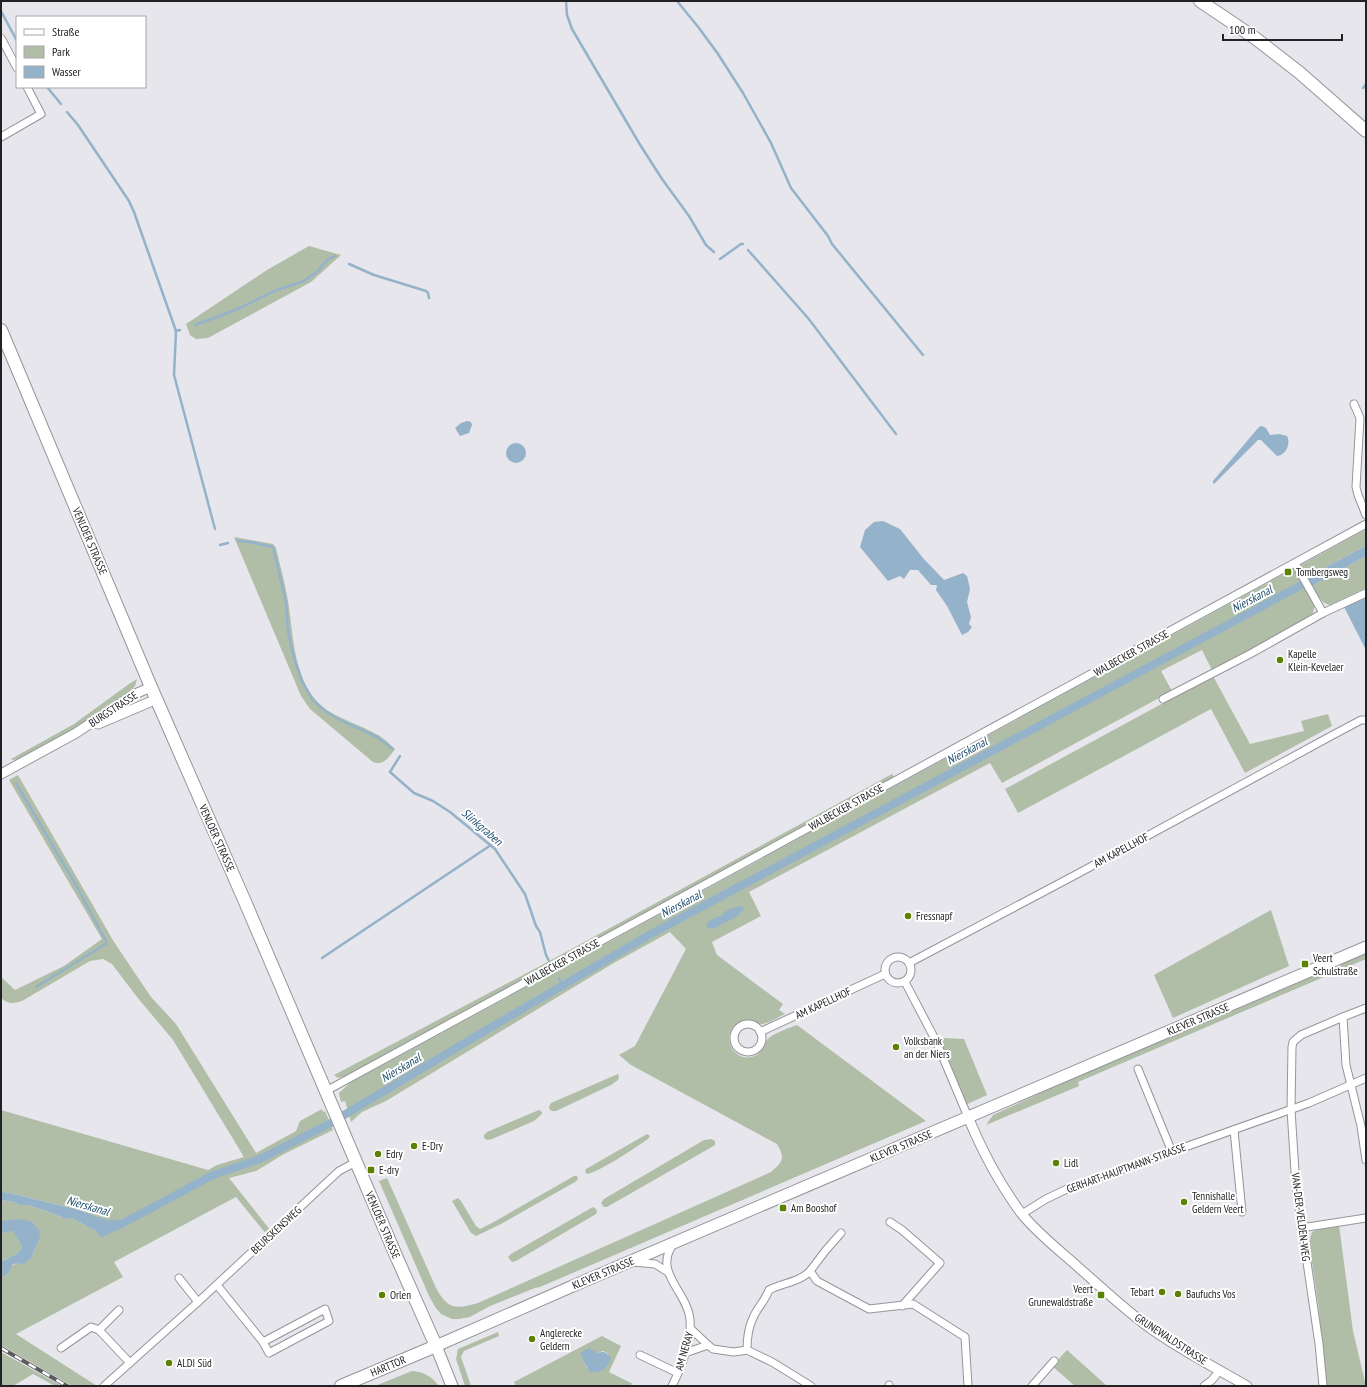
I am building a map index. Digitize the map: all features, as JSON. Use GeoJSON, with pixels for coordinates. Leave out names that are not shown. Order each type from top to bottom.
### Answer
{"type":"FeatureCollection","features":[{"type":"Feature","properties":{"kind":"main road"},"geometry":{"type":"LineString","coordinates":[[1200,1],[1254,38],[1300,73],[1363,129]]}},
{"type":"Feature","properties":{"kind":"main road","name":"VENLOER STRASSE"},"geometry":{"type":"LineString","coordinates":[[1,330],[157,699],[436,1346]]}},
{"type":"Feature","properties":{"kind":"main road","name":"KLEVER STRASSE"},"geometry":{"type":"LineString","coordinates":[[436,1346],[1366,947]]}},
{"type":"Feature","properties":{"kind":"main road"},"geometry":{"type":"LineString","coordinates":[[436,1346],[452,1386]]}},
{"type":"Feature","properties":{"kind":"main road","name":"HARTTOR"},"geometry":{"type":"LineString","coordinates":[[341,1386],[436,1346]]}},
{"type":"Feature","properties":{"kind":"street"},"geometry":{"type":"LineString","coordinates":[[1,38],[16,66]]}},
{"type":"Feature","properties":{"kind":"street"},"geometry":{"type":"LineString","coordinates":[[1,137],[41,114],[28,88]]}},
{"type":"Feature","properties":{"kind":"street"},"geometry":{"type":"LineString","coordinates":[[1354,404],[1360,418],[1356,487],[1366,515]]}},
{"type":"Feature","properties":{"kind":"street","name":"WALBECKER STRASSE"},"geometry":{"type":"LineString","coordinates":[[326,1091],[1366,524]]}},
{"type":"Feature","properties":{"kind":"street"},"geometry":{"type":"LineString","coordinates":[[1295,563],[1323,614]]}},
{"type":"Feature","properties":{"kind":"street"},"geometry":{"type":"LineString","coordinates":[[1162,699],[1366,592]]}},
{"type":"Feature","properties":{"kind":"street","name":"BURGSTRASSE"},"geometry":{"type":"LineString","coordinates":[[1,774],[76,733],[135,694],[152,686]]}},
{"type":"Feature","properties":{"kind":"street","name":"BURGSTRASSE"},"geometry":{"type":"LineString","coordinates":[[76,733],[157,699]]}},
{"type":"Feature","properties":{"kind":"street","name":"AM KAPELLHOF"},"geometry":{"type":"LineString","coordinates":[[909,963],[1053,887],[1361,720],[1366,720]]}},
{"type":"Feature","properties":{"kind":"street"},"geometry":{"type":"LineString","coordinates":[[902,957],[909,963],[911,973],[905,982],[896,983],[891,981],[886,974],[886,964],[893,958],[902,957]]}},
{"type":"Feature","properties":{"kind":"street","name":"AM KAPELLHOF"},"geometry":{"type":"LineString","coordinates":[[760,1032],[886,974]]}},
{"type":"Feature","properties":{"kind":"street"},"geometry":{"type":"LineString","coordinates":[[905,982],[936,1041],[968,1117]]}},
{"type":"Feature","properties":{"kind":"street"},"geometry":{"type":"LineString","coordinates":[[1366,1008],[1343,1017],[1344,1055],[1361,1126],[1366,1160]]}},
{"type":"Feature","properties":{"kind":"street","name":"VAN-DER-VELDEN-WEG"},"geometry":{"type":"LineString","coordinates":[[1323,1386],[1319,1344],[1296,1187],[1291,1110],[1292,1047],[1293,1042],[1301,1035],[1343,1017]]}},
{"type":"Feature","properties":{"kind":"street"},"geometry":{"type":"LineString","coordinates":[[749,1024],[758,1028],[760,1032],[762,1036],[760,1045],[753,1052],[748,1053],[739,1050],[734,1043],[734,1033],[740,1026],[749,1024]]}},
{"type":"Feature","properties":{"kind":"street"},"geometry":{"type":"LineString","coordinates":[[1138,1069],[1172,1152]]}},
{"type":"Feature","properties":{"kind":"street","name":"GERHART-HAUPTMANN-STRASSE"},"geometry":{"type":"LineString","coordinates":[[1022,1214],[1046,1199],[1067,1189],[1291,1110],[1366,1078]]}},
{"type":"Feature","properties":{"kind":"street","name":"GRUNEWALDSTRASSE"},"geometry":{"type":"LineString","coordinates":[[968,1117],[996,1176],[1022,1214],[1053,1245],[1139,1319],[1174,1344],[1247,1386]]}},
{"type":"Feature","properties":{"kind":"street"},"geometry":{"type":"LineString","coordinates":[[1234,1130],[1242,1212]]}},
{"type":"Feature","properties":{"kind":"street","name":"BEURSKENSWEG"},"geometry":{"type":"LineString","coordinates":[[104,1386],[217,1285],[339,1171],[356,1162]]}},
{"type":"Feature","properties":{"kind":"street"},"geometry":{"type":"LineString","coordinates":[[1302,1228],[1366,1218]]}},
{"type":"Feature","properties":{"kind":"street"},"geometry":{"type":"LineString","coordinates":[[890,1222],[902,1230],[940,1263],[902,1306]]}},
{"type":"Feature","properties":{"kind":"street"},"geometry":{"type":"LineString","coordinates":[[747,1350],[747,1338],[753,1318],[765,1300],[769,1290],[778,1285],[805,1277],[841,1233]]}},
{"type":"Feature","properties":{"kind":"street","name":"AM NERAY"},"geometry":{"type":"LineString","coordinates":[[672,1386],[686,1353],[690,1329],[690,1316],[668,1272],[666,1264],[667,1255],[674,1243]]}},
{"type":"Feature","properties":{"kind":"street"},"geometry":{"type":"LineString","coordinates":[[630,1262],[656,1264],[668,1272]]}},
{"type":"Feature","properties":{"kind":"street"},"geometry":{"type":"LineString","coordinates":[[810,1271],[817,1281],[869,1309],[913,1304],[965,1337],[968,1386]]}},
{"type":"Feature","properties":{"kind":"street"},"geometry":{"type":"LineString","coordinates":[[179,1278],[198,1302]]}},
{"type":"Feature","properties":{"kind":"street"},"geometry":{"type":"LineString","coordinates":[[217,1285],[263,1342],[269,1353],[329,1321],[325,1309],[263,1342]]}},
{"type":"Feature","properties":{"kind":"street"},"geometry":{"type":"LineString","coordinates":[[99,1330],[120,1310]]}},
{"type":"Feature","properties":{"kind":"street"},"geometry":{"type":"LineString","coordinates":[[61,1348],[91,1327],[99,1330],[130,1363]]}},
{"type":"Feature","properties":{"kind":"street"},"geometry":{"type":"LineString","coordinates":[[690,1329],[713,1349],[734,1352],[747,1350],[772,1362],[811,1386]]}},
{"type":"Feature","properties":{"kind":"street"},"geometry":{"type":"LineString","coordinates":[[686,1353],[708,1346]]}},
{"type":"Feature","properties":{"kind":"street"},"geometry":{"type":"LineString","coordinates":[[640,1354],[678,1373]]}},
{"type":"Feature","properties":{"kind":"street"},"geometry":{"type":"LineString","coordinates":[[1032,1386],[1054,1361]]}},
{"type":"Feature","properties":{"kind":"street"},"geometry":{"type":"LineString","coordinates":[[1204,1386],[1212,1380],[1220,1370]]}},
{"type":"Feature","properties":{"kind":"green space"},"geometry":{"type":"Polygon","coordinates":[[[309,246],[341,255],[311,282],[208,338],[196,339],[190,335],[186,324],[267,270],[309,246]]]}},
{"type":"Feature","properties":{"kind":"green space"},"geometry":{"type":"Polygon","coordinates":[[[1366,529],[1366,546],[1307,577],[1301,565],[1366,529]]]}},
{"type":"Feature","properties":{"kind":"green space"},"geometry":{"type":"Polygon","coordinates":[[[234,537],[273,544],[276,548],[287,594],[297,660],[301,675],[307,688],[316,700],[327,710],[379,735],[395,749],[386,760],[380,763],[373,762],[310,709],[301,696],[234,537]]]}},
{"type":"Feature","properties":{"kind":"green space"},"geometry":{"type":"Polygon","coordinates":[[[1366,556],[1366,588],[1330,605],[1321,600],[1312,586],[1366,556]]]}},
{"type":"Feature","properties":{"kind":"green space"},"geometry":{"type":"Polygon","coordinates":[[[1295,568],[1315,604],[1312,617],[1249,652],[1212,670],[1202,650],[1161,671],[1172,691],[1002,783],[990,763],[749,892],[761,916],[712,942],[717,955],[783,1004],[779,1010],[785,1014],[762,1024],[747,1021],[740,1022],[729,1035],[729,1041],[734,1052],[745,1057],[755,1056],[759,1053],[769,1038],[780,1031],[797,1025],[926,1121],[540,1287],[490,1306],[470,1317],[452,1319],[441,1314],[430,1298],[379,1181],[387,1178],[441,1297],[449,1304],[459,1307],[478,1303],[771,1172],[782,1160],[780,1149],[777,1144],[631,1065],[619,1055],[635,1046],[686,949],[670,932],[612,964],[386,1101],[362,1112],[351,1122],[345,1101],[341,1102],[339,1093],[350,1083],[1295,568]]]}},
{"type":"Feature","properties":{"kind":"green space"},"geometry":{"type":"Polygon","coordinates":[[[1213,676],[1250,744],[1304,731],[1301,721],[1328,714],[1332,726],[1245,773],[1211,709],[1018,813],[1005,789],[1213,676]]]}},
{"type":"Feature","properties":{"kind":"green space"},"geometry":{"type":"Polygon","coordinates":[[[137,679],[135,686],[129,692],[75,729],[18,759],[11,759],[74,724],[137,679]]]}},
{"type":"Feature","properties":{"kind":"green space"},"geometry":{"type":"Polygon","coordinates":[[[892,774],[894,777],[345,1076],[338,1078],[334,1075],[555,958],[892,774]]]}},
{"type":"Feature","properties":{"kind":"green space"},"geometry":{"type":"Polygon","coordinates":[[[18,775],[114,942],[151,997],[176,1024],[256,1153],[296,1131],[300,1121],[322,1109],[323,1112],[325,1111],[333,1130],[284,1154],[256,1171],[229,1178],[271,1231],[267,1235],[236,1197],[114,1262],[123,1277],[16,1334],[97,1386],[72,1386],[1,1345],[1,1278],[7,1274],[11,1266],[32,1257],[40,1239],[33,1222],[1,1221],[1,1200],[14,1202],[19,1205],[27,1205],[66,1219],[72,1218],[96,1231],[119,1220],[107,1220],[79,1210],[1,1191],[1,1110],[208,1170],[217,1165],[244,1157],[173,1040],[112,964],[103,959],[90,961],[22,1001],[11,1003],[1,998],[1,977],[15,990],[64,966],[102,939],[9,780],[18,775]]]}},
{"type":"Feature","properties":{"kind":"green space"},"geometry":{"type":"Polygon","coordinates":[[[1271,910],[1289,966],[1173,1018],[1154,975],[1271,910]]]}},
{"type":"Feature","properties":{"kind":"green space"},"geometry":{"type":"Polygon","coordinates":[[[1366,953],[1366,959],[1078,1082],[1079,1086],[986,1125],[993,1115],[1076,1077],[1366,953]]]}},
{"type":"Feature","properties":{"kind":"green space"},"geometry":{"type":"Polygon","coordinates":[[[932,1034],[943,1038],[964,1039],[987,1095],[963,1106],[932,1034]]]}},
{"type":"Feature","properties":{"kind":"green space"},"geometry":{"type":"Polygon","coordinates":[[[618,1074],[618,1080],[611,1085],[556,1111],[550,1110],[549,1107],[551,1103],[618,1074]]]}},
{"type":"Feature","properties":{"kind":"green space"},"geometry":{"type":"Polygon","coordinates":[[[539,1110],[542,1114],[534,1121],[492,1139],[487,1140],[484,1138],[484,1135],[487,1132],[539,1110]]]}},
{"type":"Feature","properties":{"kind":"green space"},"geometry":{"type":"Polygon","coordinates":[[[647,1134],[650,1136],[648,1139],[618,1159],[593,1172],[587,1174],[585,1171],[586,1169],[647,1134]]]}},
{"type":"Feature","properties":{"kind":"green space"},"geometry":{"type":"Polygon","coordinates":[[[711,1139],[715,1141],[715,1145],[710,1148],[607,1207],[604,1207],[601,1203],[604,1199],[704,1140],[711,1139]]]}},
{"type":"Feature","properties":{"kind":"green space"},"geometry":{"type":"Polygon","coordinates":[[[574,1176],[577,1176],[578,1179],[575,1182],[501,1224],[476,1236],[471,1233],[452,1201],[458,1198],[461,1201],[476,1226],[480,1229],[574,1176]]]}},
{"type":"Feature","properties":{"kind":"green space"},"geometry":{"type":"Polygon","coordinates":[[[593,1207],[597,1211],[596,1214],[516,1261],[512,1262],[508,1257],[511,1254],[593,1207]]]}},
{"type":"Feature","properties":{"kind":"green space"},"geometry":{"type":"Polygon","coordinates":[[[1339,1225],[1353,1331],[1366,1386],[1327,1386],[1318,1303],[1309,1242],[1312,1232],[1339,1225]]]}},
{"type":"Feature","properties":{"kind":"green space"},"geometry":{"type":"Polygon","coordinates":[[[13,1230],[22,1246],[18,1253],[1,1262],[1,1233],[13,1230]]]}},
{"type":"Feature","properties":{"kind":"green space"},"geometry":{"type":"Polygon","coordinates":[[[498,1332],[499,1336],[464,1351],[461,1357],[471,1386],[465,1386],[456,1359],[458,1349],[498,1332]]]}},
{"type":"Feature","properties":{"kind":"green space"},"geometry":{"type":"Polygon","coordinates":[[[602,1336],[621,1346],[609,1372],[633,1384],[627,1386],[516,1386],[514,1382],[602,1336]],[[603,1351],[584,1360],[587,1368],[610,1358],[607,1353],[603,1351]]]}},
{"type":"Feature","properties":{"kind":"green space"},"geometry":{"type":"Polygon","coordinates":[[[1067,1350],[1107,1386],[1075,1386],[1052,1366],[1067,1350]]]}},
{"type":"Feature","properties":{"kind":"green space"},"geometry":{"type":"Polygon","coordinates":[[[1,1352],[61,1386],[55,1386],[33,1374],[13,1386],[1,1386],[1,1352]]]}},
{"type":"Feature","properties":{"kind":"green space"},"geometry":{"type":"Polygon","coordinates":[[[412,1371],[427,1375],[439,1386],[375,1386],[412,1371]]]}},
{"type":"Feature","properties":{"kind":"water"},"geometry":{"type":"Polygon","coordinates":[[[467,421],[471,422],[472,425],[469,433],[460,436],[455,428],[461,423],[467,421]]]}},
{"type":"Feature","properties":{"kind":"water"},"geometry":{"type":"Polygon","coordinates":[[[1262,426],[1266,428],[1270,435],[1279,434],[1287,436],[1288,446],[1283,454],[1277,456],[1261,440],[1258,440],[1214,484],[1213,481],[1259,427],[1262,426]]]}},
{"type":"Feature","properties":{"kind":"water"},"geometry":{"type":"Polygon","coordinates":[[[512,443],[520,443],[526,449],[526,457],[520,463],[512,463],[506,457],[506,449],[512,443]]]}},
{"type":"Feature","properties":{"kind":"water"},"geometry":{"type":"Polygon","coordinates":[[[883,521],[900,529],[923,558],[944,580],[963,573],[967,576],[970,589],[967,602],[971,617],[969,624],[972,627],[968,632],[962,635],[947,606],[936,590],[937,585],[931,585],[918,570],[910,570],[904,579],[900,576],[888,581],[860,547],[865,530],[874,522],[883,521]]]}},
{"type":"Feature","properties":{"kind":"water"},"geometry":{"type":"Polygon","coordinates":[[[1366,546],[1366,556],[1312,586],[1307,577],[1366,546]]]}},
{"type":"Feature","properties":{"kind":"water"},"geometry":{"type":"Polygon","coordinates":[[[1366,596],[1366,650],[1344,607],[1366,596]]]}},
{"type":"Feature","properties":{"kind":"water"},"geometry":{"type":"Polygon","coordinates":[[[742,906],[744,909],[736,917],[713,929],[707,928],[707,922],[723,915],[723,913],[732,908],[742,906]]]}},
{"type":"Feature","properties":{"kind":"water"},"geometry":{"type":"Polygon","coordinates":[[[1,1191],[79,1210],[107,1220],[119,1220],[122,1227],[101,1238],[96,1231],[72,1218],[66,1219],[27,1205],[19,1205],[14,1202],[1,1200],[1,1191]]]}},
{"type":"Feature","properties":{"kind":"water"},"geometry":{"type":"Polygon","coordinates":[[[19,1219],[33,1222],[39,1229],[40,1239],[32,1257],[24,1264],[13,1264],[7,1275],[1,1278],[1,1262],[18,1253],[22,1246],[13,1231],[1,1233],[1,1221],[19,1219]]]}},
{"type":"Feature","properties":{"kind":"water"},"geometry":{"type":"Polygon","coordinates":[[[589,1348],[597,1353],[605,1352],[611,1358],[604,1370],[590,1372],[580,1353],[589,1348]]]}},
{"type":"Feature","properties":{"kind":"waterway"},"geometry":{"type":"LineString","coordinates":[[566,1],[567,15],[572,29],[639,143],[662,179],[689,216],[706,245],[714,252]]}},
{"type":"Feature","properties":{"kind":"waterway"},"geometry":{"type":"LineString","coordinates":[[677,1],[718,54],[743,93],[771,143],[791,188],[828,236],[832,244],[923,355]]}},
{"type":"Feature","properties":{"kind":"waterway"},"geometry":{"type":"LineString","coordinates":[[1,11],[16,39]]}},
{"type":"Feature","properties":{"kind":"waterway"},"geometry":{"type":"LineString","coordinates":[[1363,88],[1366,84]]}},
{"type":"Feature","properties":{"kind":"waterway"},"geometry":{"type":"LineString","coordinates":[[48,88],[61,104]]}},
{"type":"Feature","properties":{"kind":"waterway"},"geometry":{"type":"LineString","coordinates":[[67,112],[78,125],[129,201],[176,331]]}},
{"type":"Feature","properties":{"kind":"waterway"},"geometry":{"type":"LineString","coordinates":[[720,259],[743,244]]}},
{"type":"Feature","properties":{"kind":"waterway"},"geometry":{"type":"LineString","coordinates":[[748,250],[808,318],[896,434]]}},
{"type":"Feature","properties":{"kind":"waterway"},"geometry":{"type":"LineString","coordinates":[[195,325],[238,309],[274,291],[304,281],[318,271],[327,260],[335,256]]}},
{"type":"Feature","properties":{"kind":"waterway"},"geometry":{"type":"LineString","coordinates":[[349,264],[374,275],[426,291],[429,298]]}},
{"type":"Feature","properties":{"kind":"waterway"},"geometry":{"type":"LineString","coordinates":[[180,330],[176,331],[174,375],[215,529]]}},
{"type":"Feature","properties":{"kind":"waterway"},"geometry":{"type":"LineString","coordinates":[[238,541],[273,547],[286,602],[288,631],[293,654],[302,681],[312,699],[325,711],[340,720],[377,737],[393,749]]}},
{"type":"Feature","properties":{"kind":"waterway"},"geometry":{"type":"LineString","coordinates":[[220,545],[228,543]]}},
{"type":"Feature","properties":{"kind":"waterway","name":"Nierskanal"},"geometry":{"type":"LineString","coordinates":[[112,1225],[116,1227],[213,1175],[260,1159],[329,1124],[651,934],[1311,580]]}},
{"type":"Feature","properties":{"kind":"waterway","name":"Slinkgraben"},"geometry":{"type":"LineString","coordinates":[[400,756],[390,772],[414,793],[433,801],[450,812],[495,849],[525,894],[536,926],[540,932],[549,961]]}},
{"type":"Feature","properties":{"kind":"waterway"},"geometry":{"type":"LineString","coordinates":[[16,783],[77,887],[107,943],[36,987]]}},
{"type":"Feature","properties":{"kind":"waterway"},"geometry":{"type":"LineString","coordinates":[[322,958],[491,845]]}},
{"type":"Feature","properties":{"kind":"waterway","name":"Nierskanal"},"geometry":{"type":"LineString","coordinates":[[559,979],[563,985]]}},
{"type":"Feature","properties":{"kind":"railway"},"geometry":{"type":"LineString","coordinates":[[1,1348],[67,1386]]}},
{"type":"Feature","properties":{"kind":"place","name":"Tombergsweg"},"geometry":{"type":"Point","coordinates":[1288,572]}},
{"type":"Feature","properties":{"kind":"place","name":"Kapelle Klein-Kevelaer"},"geometry":{"type":"Point","coordinates":[1280,660]}},
{"type":"Feature","properties":{"kind":"place","name":"Fressnapf"},"geometry":{"type":"Point","coordinates":[908,916]}},
{"type":"Feature","properties":{"kind":"place","name":"Veert Schulstraße"},"geometry":{"type":"Point","coordinates":[1305,964]}},
{"type":"Feature","properties":{"kind":"place","name":"Volksbank an der Niers"},"geometry":{"type":"Point","coordinates":[896,1047]}},
{"type":"Feature","properties":{"kind":"place","name":"E-Dry"},"geometry":{"type":"Point","coordinates":[414,1146]}},
{"type":"Feature","properties":{"kind":"place","name":"Edry"},"geometry":{"type":"Point","coordinates":[378,1154]}},
{"type":"Feature","properties":{"kind":"place","name":"Lidl"},"geometry":{"type":"Point","coordinates":[1056,1163]}},
{"type":"Feature","properties":{"kind":"place","name":"E-dry"},"geometry":{"type":"Point","coordinates":[371,1170]}},
{"type":"Feature","properties":{"kind":"place","name":"Tennishalle Geldern Veert"},"geometry":{"type":"Point","coordinates":[1184,1202]}},
{"type":"Feature","properties":{"kind":"place","name":"Am Booshof"},"geometry":{"type":"Point","coordinates":[783,1208]}},
{"type":"Feature","properties":{"kind":"place","name":"Tebart"},"geometry":{"type":"Point","coordinates":[1162,1292]}},
{"type":"Feature","properties":{"kind":"place","name":"Baufuchs Vos"},"geometry":{"type":"Point","coordinates":[1178,1294]}},
{"type":"Feature","properties":{"kind":"place","name":"Orlen"},"geometry":{"type":"Point","coordinates":[382,1295]}},
{"type":"Feature","properties":{"kind":"place","name":"Veert Grunewaldstraße"},"geometry":{"type":"Point","coordinates":[1101,1295]}},
{"type":"Feature","properties":{"kind":"place","name":"Anglerecke Geldern"},"geometry":{"type":"Point","coordinates":[532,1339]}},
{"type":"Feature","properties":{"kind":"place","name":"ALDI Süd"},"geometry":{"type":"Point","coordinates":[169,1363]}}]}
